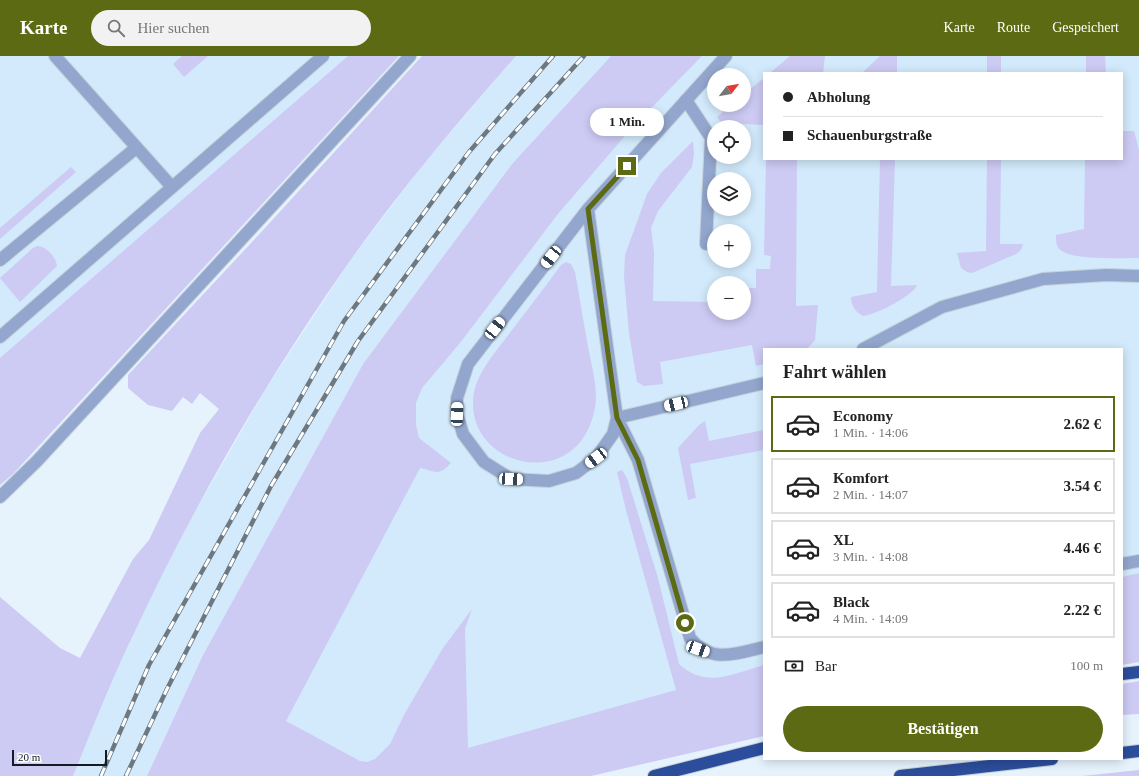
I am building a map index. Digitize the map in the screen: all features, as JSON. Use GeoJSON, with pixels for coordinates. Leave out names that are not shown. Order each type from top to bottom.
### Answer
{"type":"FeatureCollection","features":[{"type":"Feature","properties":{"kind":"highway"},"geometry":{"type":"LineString","coordinates":[[1123,674],[1139,672]]}},
{"type":"Feature","properties":{"kind":"highway"},"geometry":{"type":"LineString","coordinates":[[654,776],[763,748]]}},
{"type":"Feature","properties":{"kind":"highway"},"geometry":{"type":"LineString","coordinates":[[1123,753],[1139,751]]}},
{"type":"Feature","properties":{"kind":"highway"},"geometry":{"type":"LineString","coordinates":[[900,776],[1043,760]]}},
{"type":"Feature","properties":{"kind":"street"},"geometry":{"type":"LineString","coordinates":[[55,56],[172,188]]}},
{"type":"Feature","properties":{"kind":"street"},"geometry":{"type":"LineString","coordinates":[[0,337],[323,56]]}},
{"type":"Feature","properties":{"kind":"street"},"geometry":{"type":"LineString","coordinates":[[0,497],[37,461],[410,56]]}},
{"type":"Feature","properties":{"kind":"street"},"geometry":{"type":"LineString","coordinates":[[617,418],[612,434],[596,458],[576,473],[549,481],[511,479],[484,462],[463,434],[457,414],[458,398],[468,364],[588,209],[726,56]]}},
{"type":"Feature","properties":{"kind":"street"},"geometry":{"type":"LineString","coordinates":[[686,100],[711,138],[706,244]]}},
{"type":"Feature","properties":{"kind":"street"},"geometry":{"type":"LineString","coordinates":[[0,260],[136,148]]}},
{"type":"Feature","properties":{"kind":"street"},"geometry":{"type":"LineString","coordinates":[[588,209],[617,418],[638,460],[690,638],[698,649],[716,656],[737,654],[763,647]]}},
{"type":"Feature","properties":{"kind":"street"},"geometry":{"type":"LineString","coordinates":[[865,348],[942,307],[1043,279],[1106,275],[1139,276]]}},
{"type":"Feature","properties":{"kind":"street"},"geometry":{"type":"LineString","coordinates":[[617,418],[763,383]]}},
{"type":"Feature","properties":{"kind":"street"},"geometry":{"type":"LineString","coordinates":[[1123,564],[1139,561]]}},
{"type":"Feature","properties":{"kind":"shaded area"},"geometry":{"type":"Polygon","coordinates":[[[0,56],[357,56],[0,366],[0,56]]]}},
{"type":"Feature","properties":{"kind":"shaded area"},"geometry":{"type":"Polygon","coordinates":[[[182,56],[208,56],[184,77],[173,64],[182,56]]]}},
{"type":"Feature","properties":{"kind":"shaded area"},"geometry":{"type":"Polygon","coordinates":[[[348,56],[399,56],[13,474],[0,485],[0,358],[348,56]]]}},
{"type":"Feature","properties":{"kind":"shaded area"},"geometry":{"type":"Polygon","coordinates":[[[422,56],[516,56],[431,155],[371,232],[321,302],[263,393],[235,440],[158,582],[118,667],[73,776],[0,776],[0,597],[60,648],[80,658],[133,559],[149,540],[200,433],[219,409],[200,393],[192,404],[183,397],[172,411],[148,405],[128,388],[128,375],[422,56]]]}},
{"type":"Feature","properties":{"kind":"shaded area"},"geometry":{"type":"Polygon","coordinates":[[[516,56],[611,56],[512,164],[363,364],[203,655],[147,776],[73,776],[107,691],[135,629],[193,515],[267,387],[352,258],[422,166],[516,56]]]}},
{"type":"Feature","properties":{"kind":"shaded area"},"geometry":{"type":"Polygon","coordinates":[[[611,56],[702,56],[630,130],[558,214],[460,343],[422,388],[416,403],[416,424],[419,438],[451,463],[440,472],[420,468],[286,721],[360,761],[367,762],[375,759],[390,744],[405,713],[443,648],[472,609],[465,629],[468,748],[676,690],[626,510],[617,472],[622,470],[627,478],[658,578],[679,664],[689,672],[710,678],[731,675],[763,665],[763,736],[591,776],[147,776],[203,655],[363,364],[512,164],[611,56]]]}},
{"type":"Feature","properties":{"kind":"shaded area"},"geometry":{"type":"Polygon","coordinates":[[[702,56],[1139,56],[1139,573],[1123,577],[1123,348],[763,348],[763,675],[407,776],[252,753],[419,438],[416,424],[416,403],[421,388],[460,343],[558,214],[630,130],[702,56]]]}},
{"type":"Feature","properties":{"kind":"shaded area"},"geometry":{"type":"Polygon","coordinates":[[[790,56],[825,56],[823,72],[771,72],[790,56]]]}},
{"type":"Feature","properties":{"kind":"shaded area"},"geometry":{"type":"Polygon","coordinates":[[[880,56],[897,56],[897,72],[863,72],[880,56]]]}},
{"type":"Feature","properties":{"kind":"shaded area"},"geometry":{"type":"Polygon","coordinates":[[[987,56],[1001,56],[1001,72],[987,72],[987,56]]]}},
{"type":"Feature","properties":{"kind":"shaded area"},"geometry":{"type":"Polygon","coordinates":[[[1086,56],[1105,56],[1106,72],[1086,72],[1086,56]]]}},
{"type":"Feature","properties":{"kind":"shaded area"},"geometry":{"type":"Polygon","coordinates":[[[763,79],[763,125],[751,124],[751,120],[719,120],[717,117],[723,112],[751,112],[751,88],[763,79]]]}},
{"type":"Feature","properties":{"kind":"shaded area"},"geometry":{"type":"Polygon","coordinates":[[[1123,131],[1134,131],[1139,150],[1139,258],[1099,258],[1077,256],[1062,251],[1057,246],[1056,235],[1084,229],[1085,160],[1123,160],[1123,131]]]}},
{"type":"Feature","properties":{"kind":"shaded area"},"geometry":{"type":"Polygon","coordinates":[[[693,141],[694,154],[692,167],[658,211],[651,228],[654,253],[653,301],[707,302],[707,320],[751,320],[751,288],[756,288],[756,269],[770,269],[771,256],[764,255],[766,160],[797,160],[796,306],[818,305],[815,340],[808,348],[763,348],[763,364],[756,366],[752,345],[660,362],[663,384],[644,386],[637,382],[629,333],[624,277],[625,255],[647,194],[661,173],[693,141]]]}},
{"type":"Feature","properties":{"kind":"shaded area"},"geometry":{"type":"Polygon","coordinates":[[[880,160],[895,160],[891,286],[917,285],[909,294],[893,304],[869,315],[863,316],[854,308],[851,297],[877,292],[880,160]]]}},
{"type":"Feature","properties":{"kind":"shaded area"},"geometry":{"type":"Polygon","coordinates":[[[987,160],[1001,160],[1000,244],[1023,244],[1021,250],[1016,254],[972,273],[961,268],[957,253],[986,251],[987,160]]]}},
{"type":"Feature","properties":{"kind":"shaded area"},"geometry":{"type":"Polygon","coordinates":[[[71,167],[76,172],[0,239],[0,228],[71,167]]]}},
{"type":"Feature","properties":{"kind":"shaded area"},"geometry":{"type":"Polygon","coordinates":[[[37,246],[44,248],[50,253],[55,259],[57,266],[20,302],[0,278],[37,246]]]}},
{"type":"Feature","properties":{"kind":"shaded area"},"geometry":{"type":"Polygon","coordinates":[[[566,262],[571,264],[575,272],[595,382],[596,397],[594,412],[583,438],[566,454],[545,462],[522,461],[502,453],[485,438],[475,418],[474,392],[479,377],[492,357],[561,265],[566,262]]]}},
{"type":"Feature","properties":{"kind":"shaded area"},"geometry":{"type":"Polygon","coordinates":[[[705,421],[709,441],[763,430],[763,450],[690,464],[696,498],[688,500],[678,448],[699,425],[705,421]]]}},
{"type":"Feature","properties":{"kind":"shaded area"},"geometry":{"type":"Polygon","coordinates":[[[1139,573],[1139,662],[1123,665],[1123,577],[1139,573]]]}},
{"type":"Feature","properties":{"kind":"shaded area"},"geometry":{"type":"Polygon","coordinates":[[[1139,681],[1139,714],[1123,715],[1123,684],[1139,681]]]}},
{"type":"Feature","properties":{"kind":"shaded area"},"geometry":{"type":"Polygon","coordinates":[[[1139,770],[1139,776],[1082,776],[1139,770]]]}},
{"type":"Feature","properties":{"kind":"railway"},"geometry":{"type":"LineString","coordinates":[[101,776],[149,665],[344,321],[469,152],[553,56]]}},
{"type":"Feature","properties":{"kind":"railway"},"geometry":{"type":"LineString","coordinates":[[126,776],[167,689],[271,486],[358,341],[495,154],[584,56]]}},
{"type":"Feature","properties":{"kind":"route"},"geometry":{"type":"LineString","coordinates":[[627,166],[588,209],[617,418],[638,460],[685,623]]}}]}
